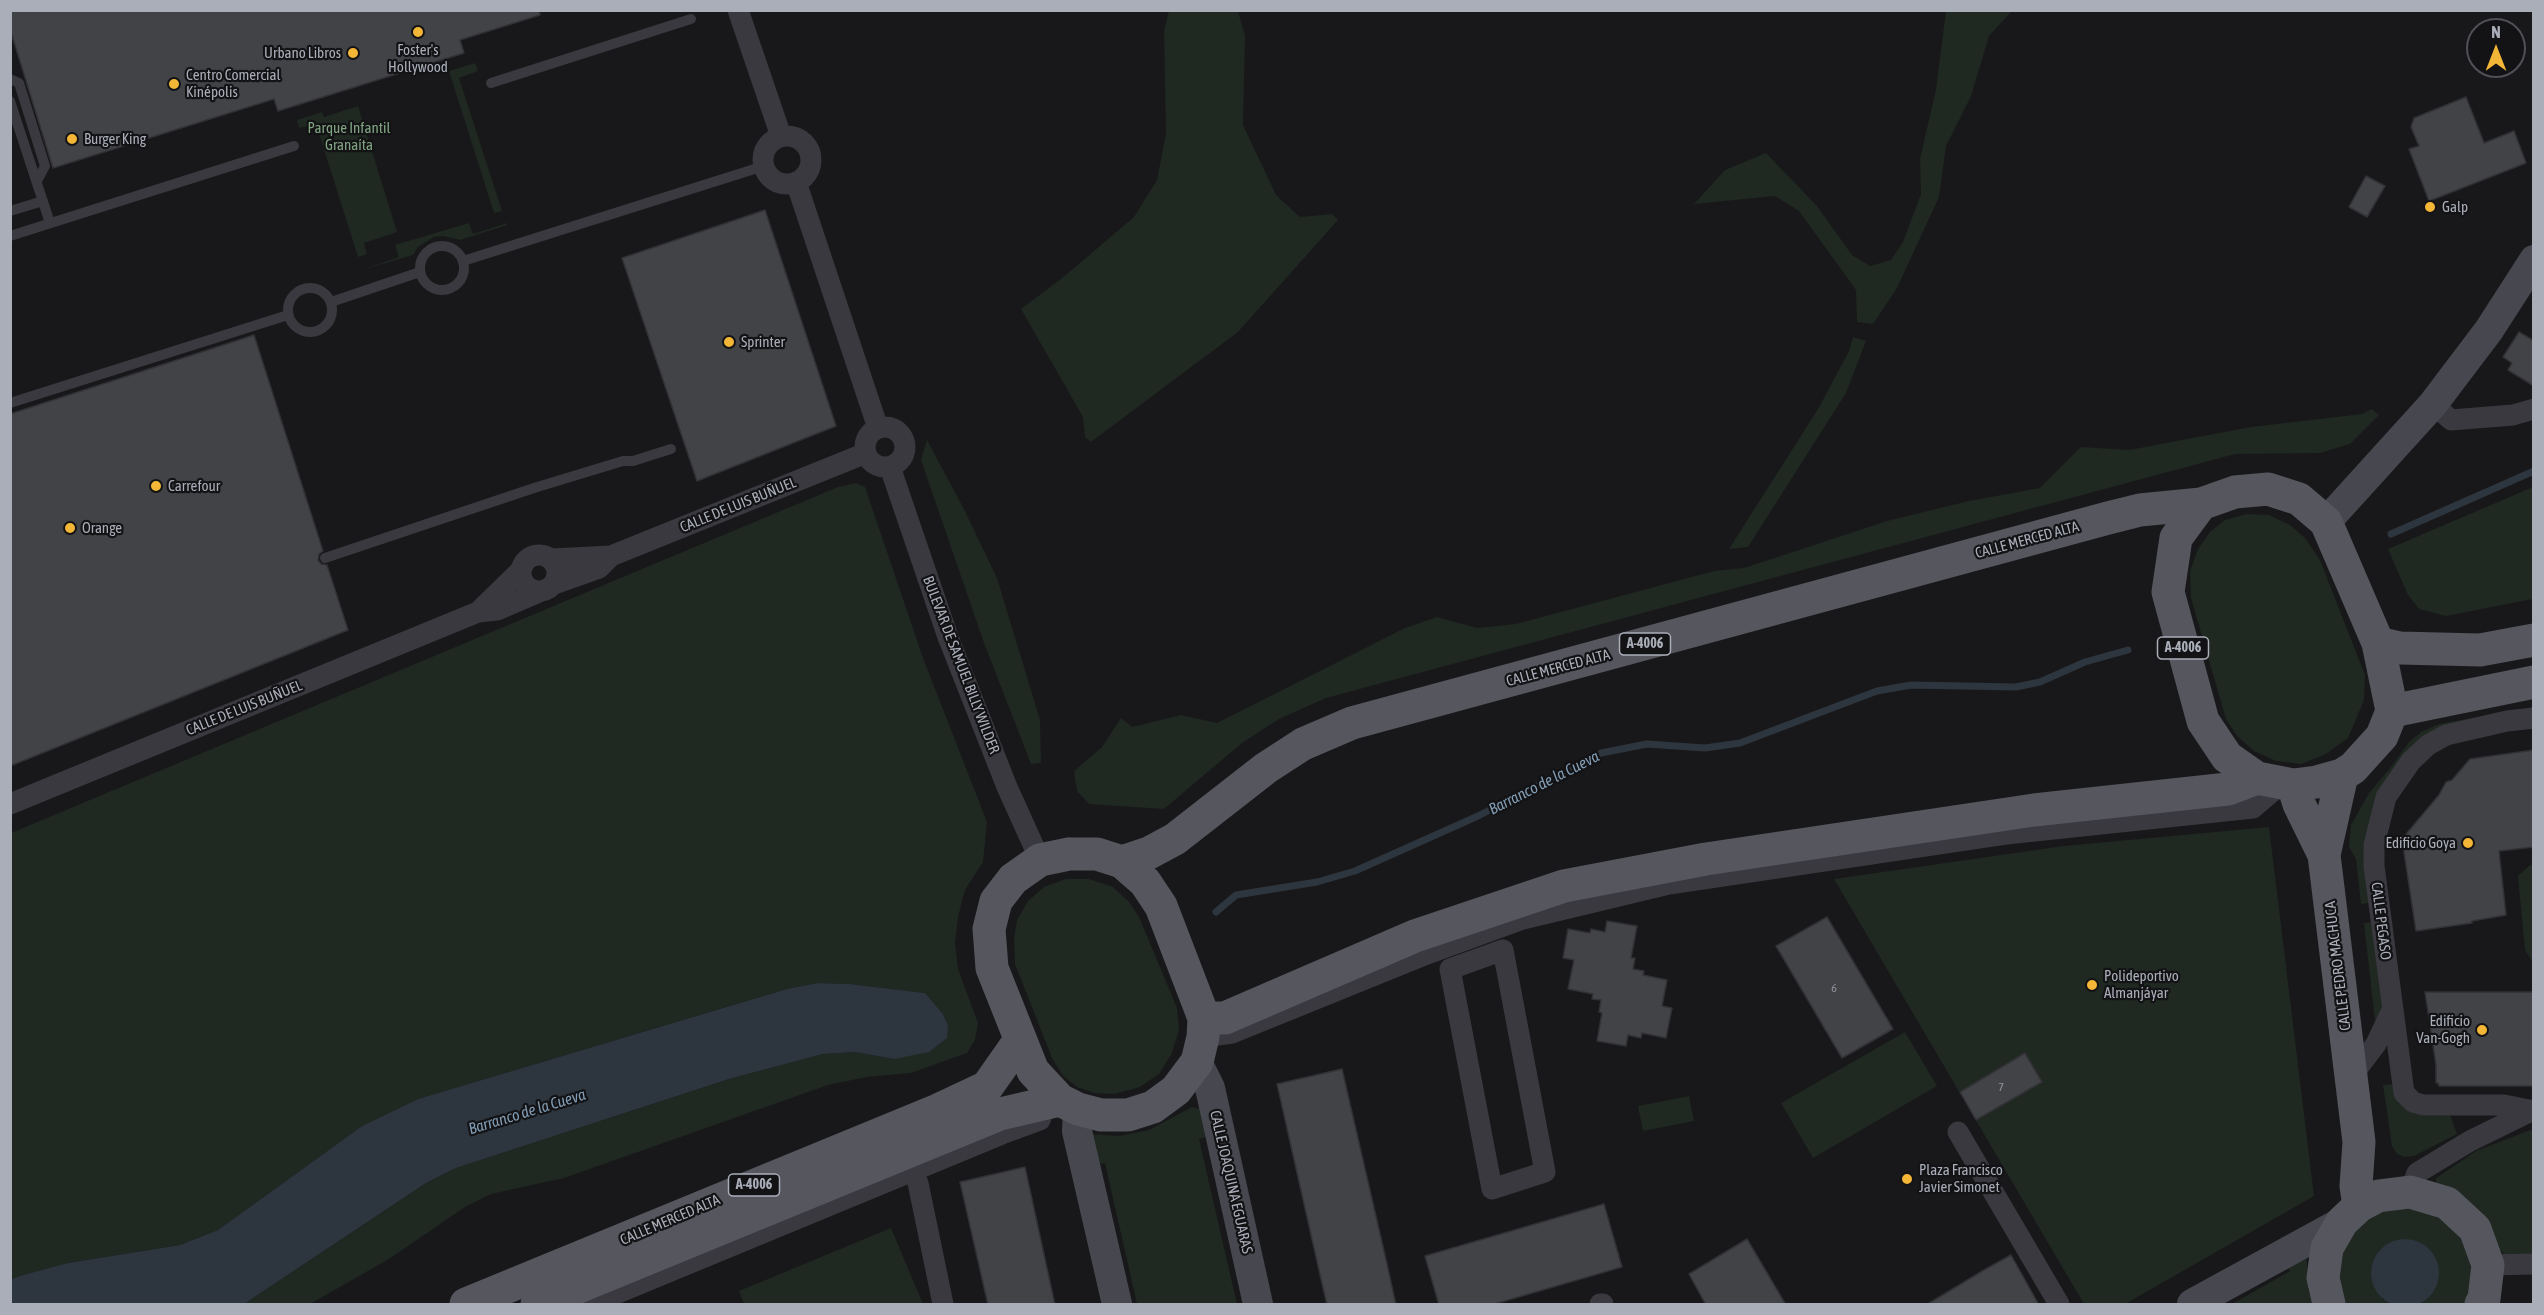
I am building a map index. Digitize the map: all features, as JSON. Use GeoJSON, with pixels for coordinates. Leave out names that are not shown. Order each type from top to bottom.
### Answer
{"type":"FeatureCollection","features":[{"type":"Feature","properties":{"kind":"main road"},"geometry":{"type":"LineString","coordinates":[[2326,522],[2433,404],[2489,330],[2534,260]]}},
{"type":"Feature","properties":{"kind":"main road","name":"A-4006"},"geometry":{"type":"LineString","coordinates":[[2277,782],[2227,757],[2203,721],[2168,592],[2176,538],[2201,504],[2235,492],[2268,489],[2299,499],[2326,522],[2378,643],[2392,711]]}},
{"type":"Feature","properties":{"kind":"main road","name":"CALLE MERCED ALTA"},"geometry":{"type":"LineString","coordinates":[[1122,862],[1149,853],[1175,839],[1266,768],[1303,744],[1353,723],[2108,518],[2140,510],[2201,504]]}},
{"type":"Feature","properties":{"kind":"main road"},"geometry":{"type":"LineString","coordinates":[[2378,643],[2400,648],[2480,650],[2534,640]]}},
{"type":"Feature","properties":{"kind":"main road"},"geometry":{"type":"LineString","coordinates":[[1117,1305],[1077,1131],[1061,1104],[1033,1071],[992,968],[989,929],[996,901],[1013,879],[1040,860],[1069,854],[1097,854],[1122,862],[1145,882],[1161,906],[1201,1039],[1225,1018],[1415,936],[1564,886],[1706,859],[2022,812],[2277,782],[2317,782],[2342,775],[2353,768],[2382,736],[2392,711],[2534,682]]}},
{"type":"Feature","properties":{"kind":"main road","name":"CALLE PEDRO MACHUCA"},"geometry":{"type":"LineString","coordinates":[[2324,855],[2342,775]]}},
{"type":"Feature","properties":{"kind":"main road","name":"CALLE PEDRO MACHUCA"},"geometry":{"type":"LineString","coordinates":[[2277,782],[2299,804],[2324,855],[2359,1142],[2356,1186],[2350,1214]]}},
{"type":"Feature","properties":{"kind":"main road","name":"A-4006"},"geometry":{"type":"LineString","coordinates":[[1061,1104],[1101,1115],[1128,1115],[1153,1107],[1176,1090],[1201,1039]]}},
{"type":"Feature","properties":{"kind":"main road","name":"CALLE JOAQUINA EGUARAS"},"geometry":{"type":"LineString","coordinates":[[1201,1039],[1258,1305]]}},
{"type":"Feature","properties":{"kind":"main road","name":"CALLE MERCED ALTA"},"geometry":{"type":"LineString","coordinates":[[466,1305],[938,1110],[987,1087],[1020,1040]]}},
{"type":"Feature","properties":{"kind":"main road","name":"CALLE MERCED ALTA"},"geometry":{"type":"LineString","coordinates":[[537,1305],[1000,1114],[1061,1104]]}},
{"type":"Feature","properties":{"kind":"main road"},"geometry":{"type":"LineString","coordinates":[[2359,1142],[2404,1192]]}},
{"type":"Feature","properties":{"kind":"main road"},"geometry":{"type":"LineString","coordinates":[[2192,1305],[2378,1196],[2404,1192],[2447,1203],[2475,1229],[2488,1265],[2484,1299],[2481,1305]]}},
{"type":"Feature","properties":{"kind":"main road"},"geometry":{"type":"LineString","coordinates":[[2329,1305],[2323,1278],[2327,1248],[2350,1214]]}},
{"type":"Feature","properties":{"kind":"street"},"geometry":{"type":"LineString","coordinates":[[738,10],[780,136]]}},
{"type":"Feature","properties":{"kind":"street"},"geometry":{"type":"LineString","coordinates":[[780,136],[797,138],[804,142],[812,156],[808,172],[796,182],[788,184],[774,179],[764,166],[764,152],[768,145],[780,136]]}},
{"type":"Feature","properties":{"kind":"street"},"geometry":{"type":"LineString","coordinates":[[796,182],[878,428]]}},
{"type":"Feature","properties":{"kind":"street"},"geometry":{"type":"LineString","coordinates":[[2433,404],[2451,420],[2513,416],[2534,409]]}},
{"type":"Feature","properties":{"kind":"street"},"geometry":{"type":"LineString","coordinates":[[891,427],[902,435],[905,441],[904,454],[896,464],[890,467],[873,464],[866,453],[867,436],[878,428],[891,427]]}},
{"type":"Feature","properties":{"kind":"street","name":"CALLE DE LUIS BUÑUEL"},"geometry":{"type":"LineString","coordinates":[[551,559],[610,556],[866,453]]}},
{"type":"Feature","properties":{"kind":"street","name":"BULEVAR DE SAMUEL BILLY WILDER"},"geometry":{"type":"LineString","coordinates":[[890,467],[952,648],[1007,788],[1040,860]]}},
{"type":"Feature","properties":{"kind":"street"},"geometry":{"type":"LineString","coordinates":[[535,555],[551,559],[558,574],[546,588],[527,587],[523,582],[521,570],[526,560],[535,555]]}},
{"type":"Feature","properties":{"kind":"street","name":"CALLE DE LUIS BUÑUEL"},"geometry":{"type":"LineString","coordinates":[[10,804],[478,612],[497,610],[599,568],[610,556]]}},
{"type":"Feature","properties":{"kind":"street","name":"CALLE DE LUIS BUÑUEL"},"geometry":{"type":"LineString","coordinates":[[478,612],[521,570]]}},
{"type":"Feature","properties":{"kind":"street","name":"CALLE PEGASO"},"geometry":{"type":"LineString","coordinates":[[2531,1110],[2504,1105],[2423,1105],[2413,1102],[2403,1093],[2374,866],[2374,845],[2386,796],[2411,760],[2428,745],[2446,735],[2507,721],[2534,718]]}},
{"type":"Feature","properties":{"kind":"street"},"geometry":{"type":"LineString","coordinates":[[1503,950],[1545,1172],[1492,1189],[1450,969],[1503,950]]}},
{"type":"Feature","properties":{"kind":"street"},"geometry":{"type":"LineString","coordinates":[[2351,1077],[2376,1044],[2392,1009]]}},
{"type":"Feature","properties":{"kind":"street"},"geometry":{"type":"LineString","coordinates":[[591,1305],[1040,1120],[1061,1104]]}},
{"type":"Feature","properties":{"kind":"street"},"geometry":{"type":"LineString","coordinates":[[2404,1192],[2417,1173],[2470,1141],[2531,1110]]}},
{"type":"Feature","properties":{"kind":"street"},"geometry":{"type":"LineString","coordinates":[[1958,1132],[2059,1305]]}},
{"type":"Feature","properties":{"kind":"street"},"geometry":{"type":"LineString","coordinates":[[918,1183],[943,1305]]}},
{"type":"Feature","properties":{"kind":"street"},"geometry":{"type":"LineString","coordinates":[[2488,1265],[2534,1264]]}},
{"type":"Feature","properties":{"kind":"lane"},"geometry":{"type":"LineString","coordinates":[[492,83],[691,19]]}},
{"type":"Feature","properties":{"kind":"lane"},"geometry":{"type":"LineString","coordinates":[[10,78],[18,83],[45,166],[37,181]]}},
{"type":"Feature","properties":{"kind":"lane"},"geometry":{"type":"LineString","coordinates":[[10,101],[50,223]]}},
{"type":"Feature","properties":{"kind":"lane"},"geometry":{"type":"LineString","coordinates":[[10,236],[294,146]]}},
{"type":"Feature","properties":{"kind":"lane"},"geometry":{"type":"LineString","coordinates":[[463,261],[764,166]]}},
{"type":"Feature","properties":{"kind":"lane"},"geometry":{"type":"LineString","coordinates":[[10,211],[43,201]]}},
{"type":"Feature","properties":{"kind":"lane"},"geometry":{"type":"LineString","coordinates":[[434,247],[448,247],[454,250],[463,261],[463,274],[455,286],[448,289],[434,288],[423,279],[420,272],[424,255],[434,247]]}},
{"type":"Feature","properties":{"kind":"lane"},"geometry":{"type":"LineString","coordinates":[[331,302],[420,272]]}},
{"type":"Feature","properties":{"kind":"lane"},"geometry":{"type":"LineString","coordinates":[[305,288],[320,290],[331,302],[331,317],[328,323],[317,330],[310,332],[297,328],[288,315],[293,296],[305,288]]}},
{"type":"Feature","properties":{"kind":"lane"},"geometry":{"type":"LineString","coordinates":[[10,403],[288,315]]}},
{"type":"Feature","properties":{"kind":"lane"},"geometry":{"type":"LineString","coordinates":[[325,558],[544,485],[671,449]]}},
{"type":"Feature","properties":{"kind":"green space"},"geometry":{"type":"Polygon","coordinates":[[[1169,11],[1238,11],[1245,36],[1243,125],[1276,195],[1300,217],[1332,214],[1338,220],[1238,332],[1091,442],[1085,437],[1083,417],[1021,309],[1061,279],[1134,217],[1157,180],[1166,134],[1164,31],[1169,11]]]}},
{"type":"Feature","properties":{"kind":"green space"},"geometry":{"type":"Polygon","coordinates":[[[1946,11],[2012,11],[1989,36],[1971,96],[1946,146],[1939,197],[1897,288],[1873,324],[1857,322],[1856,290],[1799,211],[1775,196],[1694,204],[1725,170],[1766,153],[1817,206],[1852,255],[1870,266],[1891,260],[1903,242],[1921,194],[1920,159],[1936,89],[1946,11]]]}},
{"type":"Feature","properties":{"kind":"green space"},"geometry":{"type":"Polygon","coordinates":[[[475,63],[478,71],[459,78],[502,211],[494,213],[449,71],[475,63]]]}},
{"type":"Feature","properties":{"kind":"green space","name":"Parque Infantil Granaíta"},"geometry":{"type":"Polygon","coordinates":[[[358,106],[397,232],[364,243],[367,254],[358,257],[316,124],[299,128],[297,120],[322,112],[324,117],[358,106]]]}},
{"type":"Feature","properties":{"kind":"green space"},"geometry":{"type":"Polygon","coordinates":[[[469,223],[473,234],[507,223],[507,225],[460,240],[443,236],[434,237],[418,247],[413,255],[362,270],[399,257],[395,245],[469,223]]]}},
{"type":"Feature","properties":{"kind":"green space"},"geometry":{"type":"Polygon","coordinates":[[[1853,337],[1866,341],[1846,393],[1748,547],[1729,549],[1818,409],[1849,351],[1853,337]]]}},
{"type":"Feature","properties":{"kind":"green space"},"geometry":{"type":"Polygon","coordinates":[[[2372,409],[2379,415],[2350,444],[2320,453],[2235,454],[1326,698],[1279,719],[1242,743],[1164,809],[1089,804],[1077,791],[1074,771],[1102,747],[1121,718],[1132,727],[1181,715],[1217,723],[1405,628],[1437,617],[1477,628],[1516,624],[1714,571],[1744,568],[1887,521],[1969,501],[2040,488],[2081,447],[2129,450],[2251,427],[2362,414],[2372,409]]]}},
{"type":"Feature","properties":{"kind":"green space"},"geometry":{"type":"Polygon","coordinates":[[[927,440],[997,578],[1040,720],[1041,763],[1031,764],[984,643],[921,460],[927,440]]]}},
{"type":"Feature","properties":{"kind":"green space"},"geometry":{"type":"Polygon","coordinates":[[[856,483],[865,487],[923,658],[987,822],[983,862],[965,890],[958,917],[955,943],[958,969],[978,1023],[975,1040],[967,1053],[911,1073],[867,1077],[828,1085],[564,1178],[491,1194],[465,1207],[389,1259],[310,1304],[244,1304],[426,1183],[456,1168],[729,1079],[823,1054],[855,1052],[894,1059],[948,1025],[943,1014],[925,993],[850,984],[818,983],[787,989],[418,1099],[362,1126],[218,1230],[180,1245],[68,1263],[11,1280],[11,833],[838,487],[856,483]]]}},
{"type":"Feature","properties":{"kind":"green space"},"geometry":{"type":"Polygon","coordinates":[[[2533,487],[2533,599],[2446,616],[2419,609],[2408,595],[2388,549],[2533,487]]]}},
{"type":"Feature","properties":{"kind":"green space"},"geometry":{"type":"Polygon","coordinates":[[[2247,514],[2269,515],[2290,525],[2305,538],[2320,560],[2365,675],[2364,700],[2348,738],[2326,754],[2301,764],[2276,761],[2254,751],[2237,736],[2226,719],[2191,598],[2190,571],[2198,549],[2210,532],[2225,520],[2247,514]]]}},
{"type":"Feature","properties":{"kind":"green space"},"geometry":{"type":"Polygon","coordinates":[[[2533,707],[2533,712],[2403,759],[2373,902],[2361,904],[2356,859],[2349,847],[2351,825],[2369,793],[2409,742],[2421,732],[2439,724],[2533,707]]]}},
{"type":"Feature","properties":{"kind":"green space","name":"Polideportivo Almanjáyar"},"geometry":{"type":"Polygon","coordinates":[[[2269,827],[2314,1196],[2125,1304],[2084,1304],[1834,879],[2064,846],[2269,827]]]}},
{"type":"Feature","properties":{"kind":"green space"},"geometry":{"type":"Polygon","coordinates":[[[2533,865],[2533,963],[2525,950],[2518,876],[2533,865]]]}},
{"type":"Feature","properties":{"kind":"green space"},"geometry":{"type":"Polygon","coordinates":[[[1066,879],[1089,879],[1113,887],[1129,902],[1139,917],[1177,1008],[1179,1030],[1172,1053],[1159,1074],[1140,1087],[1115,1094],[1094,1093],[1077,1087],[1063,1076],[1052,1058],[1015,964],[1014,939],[1017,920],[1028,901],[1044,887],[1066,879]]]}},
{"type":"Feature","properties":{"kind":"green space"},"geometry":{"type":"Polygon","coordinates":[[[2375,922],[2385,1000],[2376,1030],[2364,923],[2375,922]]]}},
{"type":"Feature","properties":{"kind":"green space"},"geometry":{"type":"Polygon","coordinates":[[[1905,1032],[1937,1086],[1813,1158],[1781,1103],[1905,1032]]]}},
{"type":"Feature","properties":{"kind":"green space"},"geometry":{"type":"Polygon","coordinates":[[[2395,1084],[2449,1112],[2457,1134],[2414,1156],[2405,1157],[2397,1154],[2392,1146],[2383,1085],[2395,1084]]]}},
{"type":"Feature","properties":{"kind":"green space"},"geometry":{"type":"Polygon","coordinates":[[[1689,1096],[1694,1121],[1643,1131],[1638,1106],[1689,1096]]]}},
{"type":"Feature","properties":{"kind":"green space"},"geometry":{"type":"Polygon","coordinates":[[[1192,1107],[1200,1109],[1210,1136],[1199,1139],[1237,1304],[1137,1304],[1105,1163],[1097,1164],[1090,1134],[1119,1136],[1149,1130],[1192,1107]]]}},
{"type":"Feature","properties":{"kind":"green space"},"geometry":{"type":"Polygon","coordinates":[[[2533,1129],[2533,1254],[2504,1254],[2436,1186],[2436,1178],[2476,1151],[2533,1129]]]}},
{"type":"Feature","properties":{"kind":"green space"},"geometry":{"type":"Polygon","coordinates":[[[2398,1207],[2420,1209],[2440,1217],[2457,1232],[2468,1251],[2472,1273],[2469,1294],[2464,1304],[2420,1304],[2381,1298],[2390,1304],[2345,1304],[2339,1287],[2338,1265],[2345,1243],[2358,1226],[2376,1213],[2398,1207]]]}},
{"type":"Feature","properties":{"kind":"green space"},"geometry":{"type":"Polygon","coordinates":[[[891,1228],[923,1304],[744,1304],[739,1291],[891,1228]]]}},
{"type":"Feature","properties":{"kind":"green space"},"geometry":{"type":"Polygon","coordinates":[[[2303,1252],[2307,1262],[2308,1290],[2313,1304],[2232,1304],[2290,1271],[2286,1263],[2303,1252]]]}},
{"type":"Feature","properties":{"kind":"water"},"geometry":{"type":"Polygon","coordinates":[[[818,983],[850,984],[925,993],[943,1014],[948,1025],[947,1038],[929,1052],[894,1059],[855,1052],[823,1054],[729,1079],[456,1168],[426,1183],[244,1304],[11,1304],[11,1280],[20,1276],[68,1263],[180,1245],[218,1230],[362,1126],[418,1099],[787,989],[818,983]]]}},
{"type":"Feature","properties":{"kind":"water"},"geometry":{"type":"Polygon","coordinates":[[[2412,1239],[2424,1245],[2433,1254],[2439,1266],[2437,1286],[2429,1297],[2412,1307],[2398,1307],[2381,1297],[2373,1286],[2371,1266],[2381,1249],[2392,1241],[2412,1239]]]}},
{"type":"Feature","properties":{"kind":"building","name":"Centro Comercial Kinépolis"},"geometry":{"type":"Polygon","coordinates":[[[10,10],[539,10],[540,15],[460,40],[464,53],[278,111],[274,99],[53,168],[10,29],[10,10]]]}},
{"type":"Feature","properties":{"kind":"building"},"geometry":{"type":"Polygon","coordinates":[[[2466,97],[2484,143],[2514,131],[2526,163],[2429,201],[2409,149],[2419,146],[2411,127],[2414,118],[2466,97]]]}},
{"type":"Feature","properties":{"kind":"building"},"geometry":{"type":"Polygon","coordinates":[[[2366,176],[2385,186],[2367,217],[2349,207],[2366,176]]]}},
{"type":"Feature","properties":{"kind":"building","name":"Sprinter"},"geometry":{"type":"Polygon","coordinates":[[[765,210],[836,426],[697,481],[622,258],[765,210]]]}},
{"type":"Feature","properties":{"kind":"building"},"geometry":{"type":"Polygon","coordinates":[[[2519,332],[2534,341],[2534,386],[2508,370],[2512,363],[2503,357],[2519,332]]]}},
{"type":"Feature","properties":{"kind":"building","name":"Carrefour"},"geometry":{"type":"Polygon","coordinates":[[[254,335],[323,551],[319,554],[318,560],[321,564],[327,565],[348,630],[10,766],[10,414],[254,335]]]}},
{"type":"Feature","properties":{"kind":"building","name":"Edificio Goya"},"geometry":{"type":"Polygon","coordinates":[[[2534,750],[2534,847],[2499,851],[2506,915],[2472,921],[2472,923],[2416,931],[2402,839],[2439,795],[2446,782],[2452,780],[2470,759],[2534,750]]]}},
{"type":"Feature","properties":{"kind":"building"},"geometry":{"type":"Polygon","coordinates":[[[1827,917],[1893,1029],[1842,1058],[1776,946],[1827,917]]]}},
{"type":"Feature","properties":{"kind":"building"},"geometry":{"type":"Polygon","coordinates":[[[1607,921],[1637,926],[1631,958],[1635,958],[1633,969],[1644,971],[1643,975],[1667,980],[1662,1006],[1672,1008],[1666,1038],[1642,1033],[1641,1038],[1628,1035],[1626,1046],[1597,1041],[1602,1013],[1599,1012],[1601,1000],[1592,999],[1593,994],[1568,989],[1574,960],[1563,958],[1568,929],[1590,933],[1591,929],[1605,932],[1607,921]]]}},
{"type":"Feature","properties":{"kind":"building","name":"Edificio Van-Gogh"},"geometry":{"type":"Polygon","coordinates":[[[2425,992],[2534,992],[2534,1086],[2439,1086],[2436,1083],[2436,1065],[2425,992]]]}},
{"type":"Feature","properties":{"kind":"building"},"geometry":{"type":"Polygon","coordinates":[[[2025,1053],[2042,1082],[1976,1120],[1960,1092],[2025,1053]]]}},
{"type":"Feature","properties":{"kind":"building"},"geometry":{"type":"Polygon","coordinates":[[[1342,1069],[1396,1305],[1327,1305],[1321,1279],[1277,1084],[1342,1069]]]}},
{"type":"Feature","properties":{"kind":"building"},"geometry":{"type":"Polygon","coordinates":[[[1025,1167],[1055,1305],[988,1305],[960,1182],[1025,1167]]]}},
{"type":"Feature","properties":{"kind":"building"},"geometry":{"type":"Polygon","coordinates":[[[1604,1204],[1622,1267],[1491,1305],[1439,1305],[1425,1256],[1604,1204]]]}},
{"type":"Feature","properties":{"kind":"building"},"geometry":{"type":"Polygon","coordinates":[[[1747,1239],[1786,1305],[1706,1305],[1689,1274],[1747,1239]]]}},
{"type":"Feature","properties":{"kind":"building"},"geometry":{"type":"Polygon","coordinates":[[[2011,1255],[2039,1305],[1926,1305],[1984,1270],[2011,1255]]]}},
{"type":"Feature","properties":{"kind":"waterway","name":"Barranco de la Cueva"},"geometry":{"type":"LineString","coordinates":[[2391,534],[2534,471]]}},
{"type":"Feature","properties":{"kind":"waterway","name":"Barranco de la Cueva"},"geometry":{"type":"LineString","coordinates":[[1216,912],[1236,895],[1317,882],[1355,871],[1478,816],[1601,753],[1647,744],[1705,748],[1740,743],[1877,691],[1911,685],[2016,687],[2040,682],[2085,662],[2128,650]]}},
{"type":"Feature","properties":{"kind":"place","name":"Foster's Hollywood"},"geometry":{"type":"Point","coordinates":[418,32]}},
{"type":"Feature","properties":{"kind":"place","name":"Urbano Libros"},"geometry":{"type":"Point","coordinates":[353,53]}},
{"type":"Feature","properties":{"kind":"place","name":"Centro Comercial Kinépolis"},"geometry":{"type":"Point","coordinates":[174,84]}},
{"type":"Feature","properties":{"kind":"place","name":"Burger King"},"geometry":{"type":"Point","coordinates":[72,139]}},
{"type":"Feature","properties":{"kind":"place","name":"Galp"},"geometry":{"type":"Point","coordinates":[2430,207]}},
{"type":"Feature","properties":{"kind":"place","name":"Sprinter"},"geometry":{"type":"Point","coordinates":[729,342]}},
{"type":"Feature","properties":{"kind":"place","name":"Carrefour"},"geometry":{"type":"Point","coordinates":[156,486]}},
{"type":"Feature","properties":{"kind":"place","name":"Orange"},"geometry":{"type":"Point","coordinates":[70,528]}},
{"type":"Feature","properties":{"kind":"place","name":"Edificio Goya"},"geometry":{"type":"Point","coordinates":[2468,843]}},
{"type":"Feature","properties":{"kind":"place","name":"Polideportivo Almanjáyar"},"geometry":{"type":"Point","coordinates":[2092,985]}},
{"type":"Feature","properties":{"kind":"place","name":"Edificio Van-Gogh"},"geometry":{"type":"Point","coordinates":[2482,1030]}},
{"type":"Feature","properties":{"kind":"place","name":"Plaza Francisco Javier Simonet"},"geometry":{"type":"Point","coordinates":[1907,1179]}}]}
